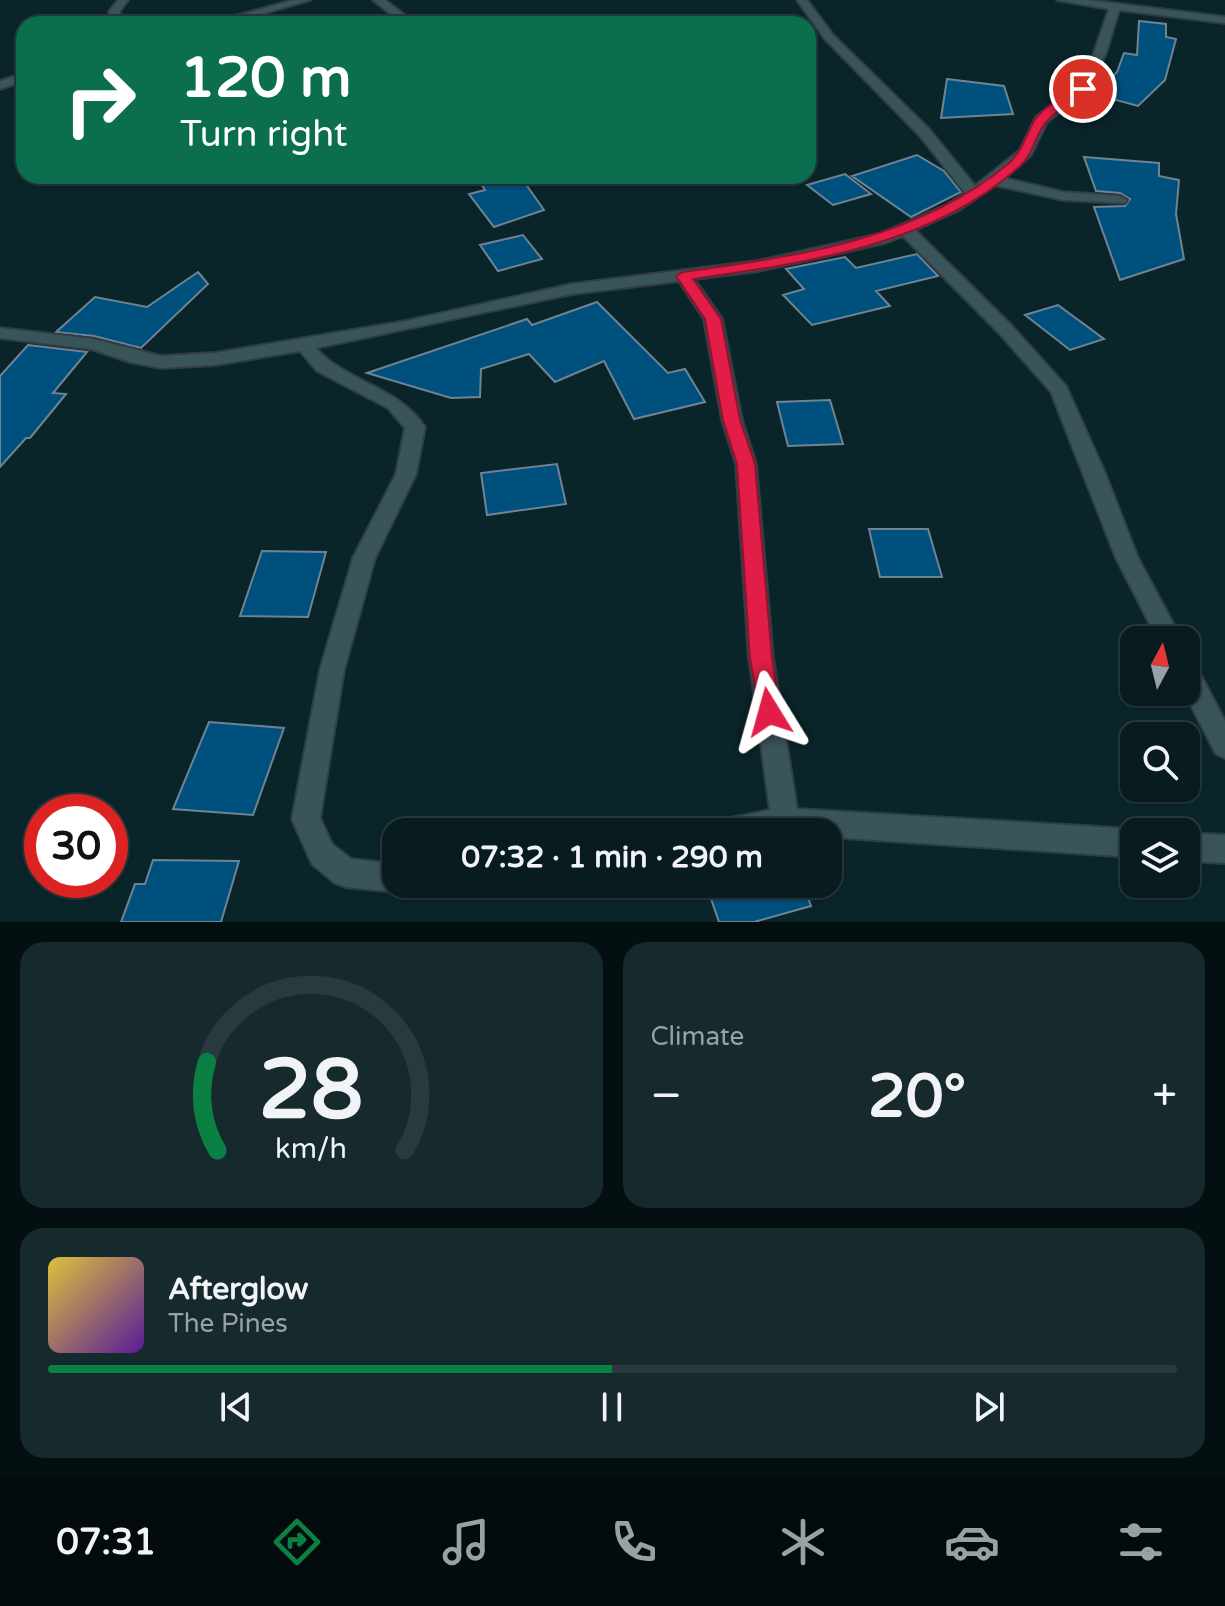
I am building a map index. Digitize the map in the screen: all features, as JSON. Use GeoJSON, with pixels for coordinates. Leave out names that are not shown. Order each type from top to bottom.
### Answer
{"type":"FeatureCollection","features":[{"type":"Feature","properties":{"kind":"street"},"geometry":{"type":"LineString","coordinates":[[244,16],[305,0]]}},
{"type":"Feature","properties":{"kind":"street"},"geometry":{"type":"LineString","coordinates":[[378,0],[399,16]]}},
{"type":"Feature","properties":{"kind":"street"},"geometry":{"type":"LineString","coordinates":[[1062,0],[1225,20]]}},
{"type":"Feature","properties":{"kind":"street"},"geometry":{"type":"LineString","coordinates":[[0,333],[93,344],[136,358],[161,362],[215,359],[434,321],[572,289],[772,263],[885,238],[954,207],[1026,152],[1041,120],[1083,89],[1100,53],[1115,7]]}},
{"type":"Feature","properties":{"kind":"street"},"geometry":{"type":"LineString","coordinates":[[816,19],[829,37],[925,133],[972,192]]}},
{"type":"Feature","properties":{"kind":"street"},"geometry":{"type":"LineString","coordinates":[[992,180],[1063,196],[1120,200]]}},
{"type":"Feature","properties":{"kind":"street"},"geometry":{"type":"LineString","coordinates":[[905,229],[1005,329],[1059,390],[1127,558],[1163,626]]}},
{"type":"Feature","properties":{"kind":"street"},"geometry":{"type":"LineString","coordinates":[[683,276],[713,319],[732,420],[746,464],[761,658],[785,818]]}},
{"type":"Feature","properties":{"kind":"street"},"geometry":{"type":"LineString","coordinates":[[304,345],[323,367],[395,404],[415,427],[406,474],[364,558],[332,670],[306,819],[322,854],[345,873],[382,877]]}},
{"type":"Feature","properties":{"kind":"street"},"geometry":{"type":"LineString","coordinates":[[1200,698],[1225,746]]}},
{"type":"Feature","properties":{"kind":"street"},"geometry":{"type":"LineString","coordinates":[[842,825],[1120,842]]}},
{"type":"Feature","properties":{"kind":"street"},"geometry":{"type":"LineString","coordinates":[[1200,848],[1225,849]]}},
{"type":"Feature","properties":{"kind":"building"},"geometry":{"type":"Polygon","coordinates":[[[1139,21],[1166,24],[1166,37],[1176,39],[1165,80],[1138,106],[1094,94],[1117,72],[1124,53],[1137,55],[1139,21]]]}},
{"type":"Feature","properties":{"kind":"building"},"geometry":{"type":"Polygon","coordinates":[[[947,79],[1004,86],[1013,114],[941,118],[947,79]]]}},
{"type":"Feature","properties":{"kind":"building"},"geometry":{"type":"Polygon","coordinates":[[[917,155],[944,171],[961,192],[911,217],[852,176],[917,155]]]}},
{"type":"Feature","properties":{"kind":"building"},"geometry":{"type":"Polygon","coordinates":[[[1084,157],[1159,163],[1159,176],[1179,180],[1176,214],[1184,259],[1120,280],[1094,207],[1125,206],[1130,199],[1120,193],[1096,191],[1084,157]]]}},
{"type":"Feature","properties":{"kind":"building"},"geometry":{"type":"Polygon","coordinates":[[[845,174],[871,194],[833,205],[807,185],[845,174]]]}},
{"type":"Feature","properties":{"kind":"building"},"geometry":{"type":"Polygon","coordinates":[[[481,184],[526,184],[544,210],[494,227],[469,194],[485,190],[481,184]]]}},
{"type":"Feature","properties":{"kind":"building"},"geometry":{"type":"Polygon","coordinates":[[[523,235],[542,259],[498,271],[480,245],[523,235]]]}},
{"type":"Feature","properties":{"kind":"building"},"geometry":{"type":"Polygon","coordinates":[[[917,254],[938,276],[876,291],[890,306],[812,325],[783,295],[804,289],[786,269],[845,257],[856,268],[917,254]]]}},
{"type":"Feature","properties":{"kind":"building"},"geometry":{"type":"Polygon","coordinates":[[[198,272],[208,284],[141,348],[94,336],[56,332],[95,297],[147,307],[198,272]]]}},
{"type":"Feature","properties":{"kind":"building"},"geometry":{"type":"Polygon","coordinates":[[[597,302],[668,373],[685,369],[705,402],[634,419],[604,361],[555,382],[529,354],[481,369],[480,397],[451,398],[367,373],[527,319],[532,325],[597,302]]]}},
{"type":"Feature","properties":{"kind":"building"},"geometry":{"type":"Polygon","coordinates":[[[1058,305],[1104,339],[1070,350],[1025,315],[1058,305]]]}},
{"type":"Feature","properties":{"kind":"building"},"geometry":{"type":"Polygon","coordinates":[[[28,345],[87,352],[53,393],[66,394],[30,438],[26,438],[0,467],[0,376],[28,345]]]}},
{"type":"Feature","properties":{"kind":"building"},"geometry":{"type":"Polygon","coordinates":[[[830,400],[843,444],[788,446],[777,402],[830,400]]]}},
{"type":"Feature","properties":{"kind":"building"},"geometry":{"type":"Polygon","coordinates":[[[557,464],[566,504],[487,515],[481,473],[557,464]]]}},
{"type":"Feature","properties":{"kind":"building"},"geometry":{"type":"Polygon","coordinates":[[[869,529],[928,529],[942,577],[880,577],[869,529]]]}},
{"type":"Feature","properties":{"kind":"building"},"geometry":{"type":"Polygon","coordinates":[[[262,551],[326,552],[308,617],[240,616],[262,551]]]}},
{"type":"Feature","properties":{"kind":"building"},"geometry":{"type":"Polygon","coordinates":[[[209,722],[284,728],[253,815],[173,809],[209,722]]]}},
{"type":"Feature","properties":{"kind":"building"},"geometry":{"type":"Polygon","coordinates":[[[153,860],[239,861],[221,922],[121,922],[135,884],[145,884],[153,860]]]}},
{"type":"Feature","properties":{"kind":"building"},"geometry":{"type":"Polygon","coordinates":[[[711,898],[808,898],[811,906],[754,922],[719,922],[711,898]]]}},
{"type":"Feature","properties":{"kind":"route"},"geometry":{"type":"LineString","coordinates":[[769,712],[761,658],[746,464],[732,420],[713,319],[683,276],[758,266],[885,238],[954,207],[1013,165],[1026,152],[1041,120],[1083,89]]}}]}
